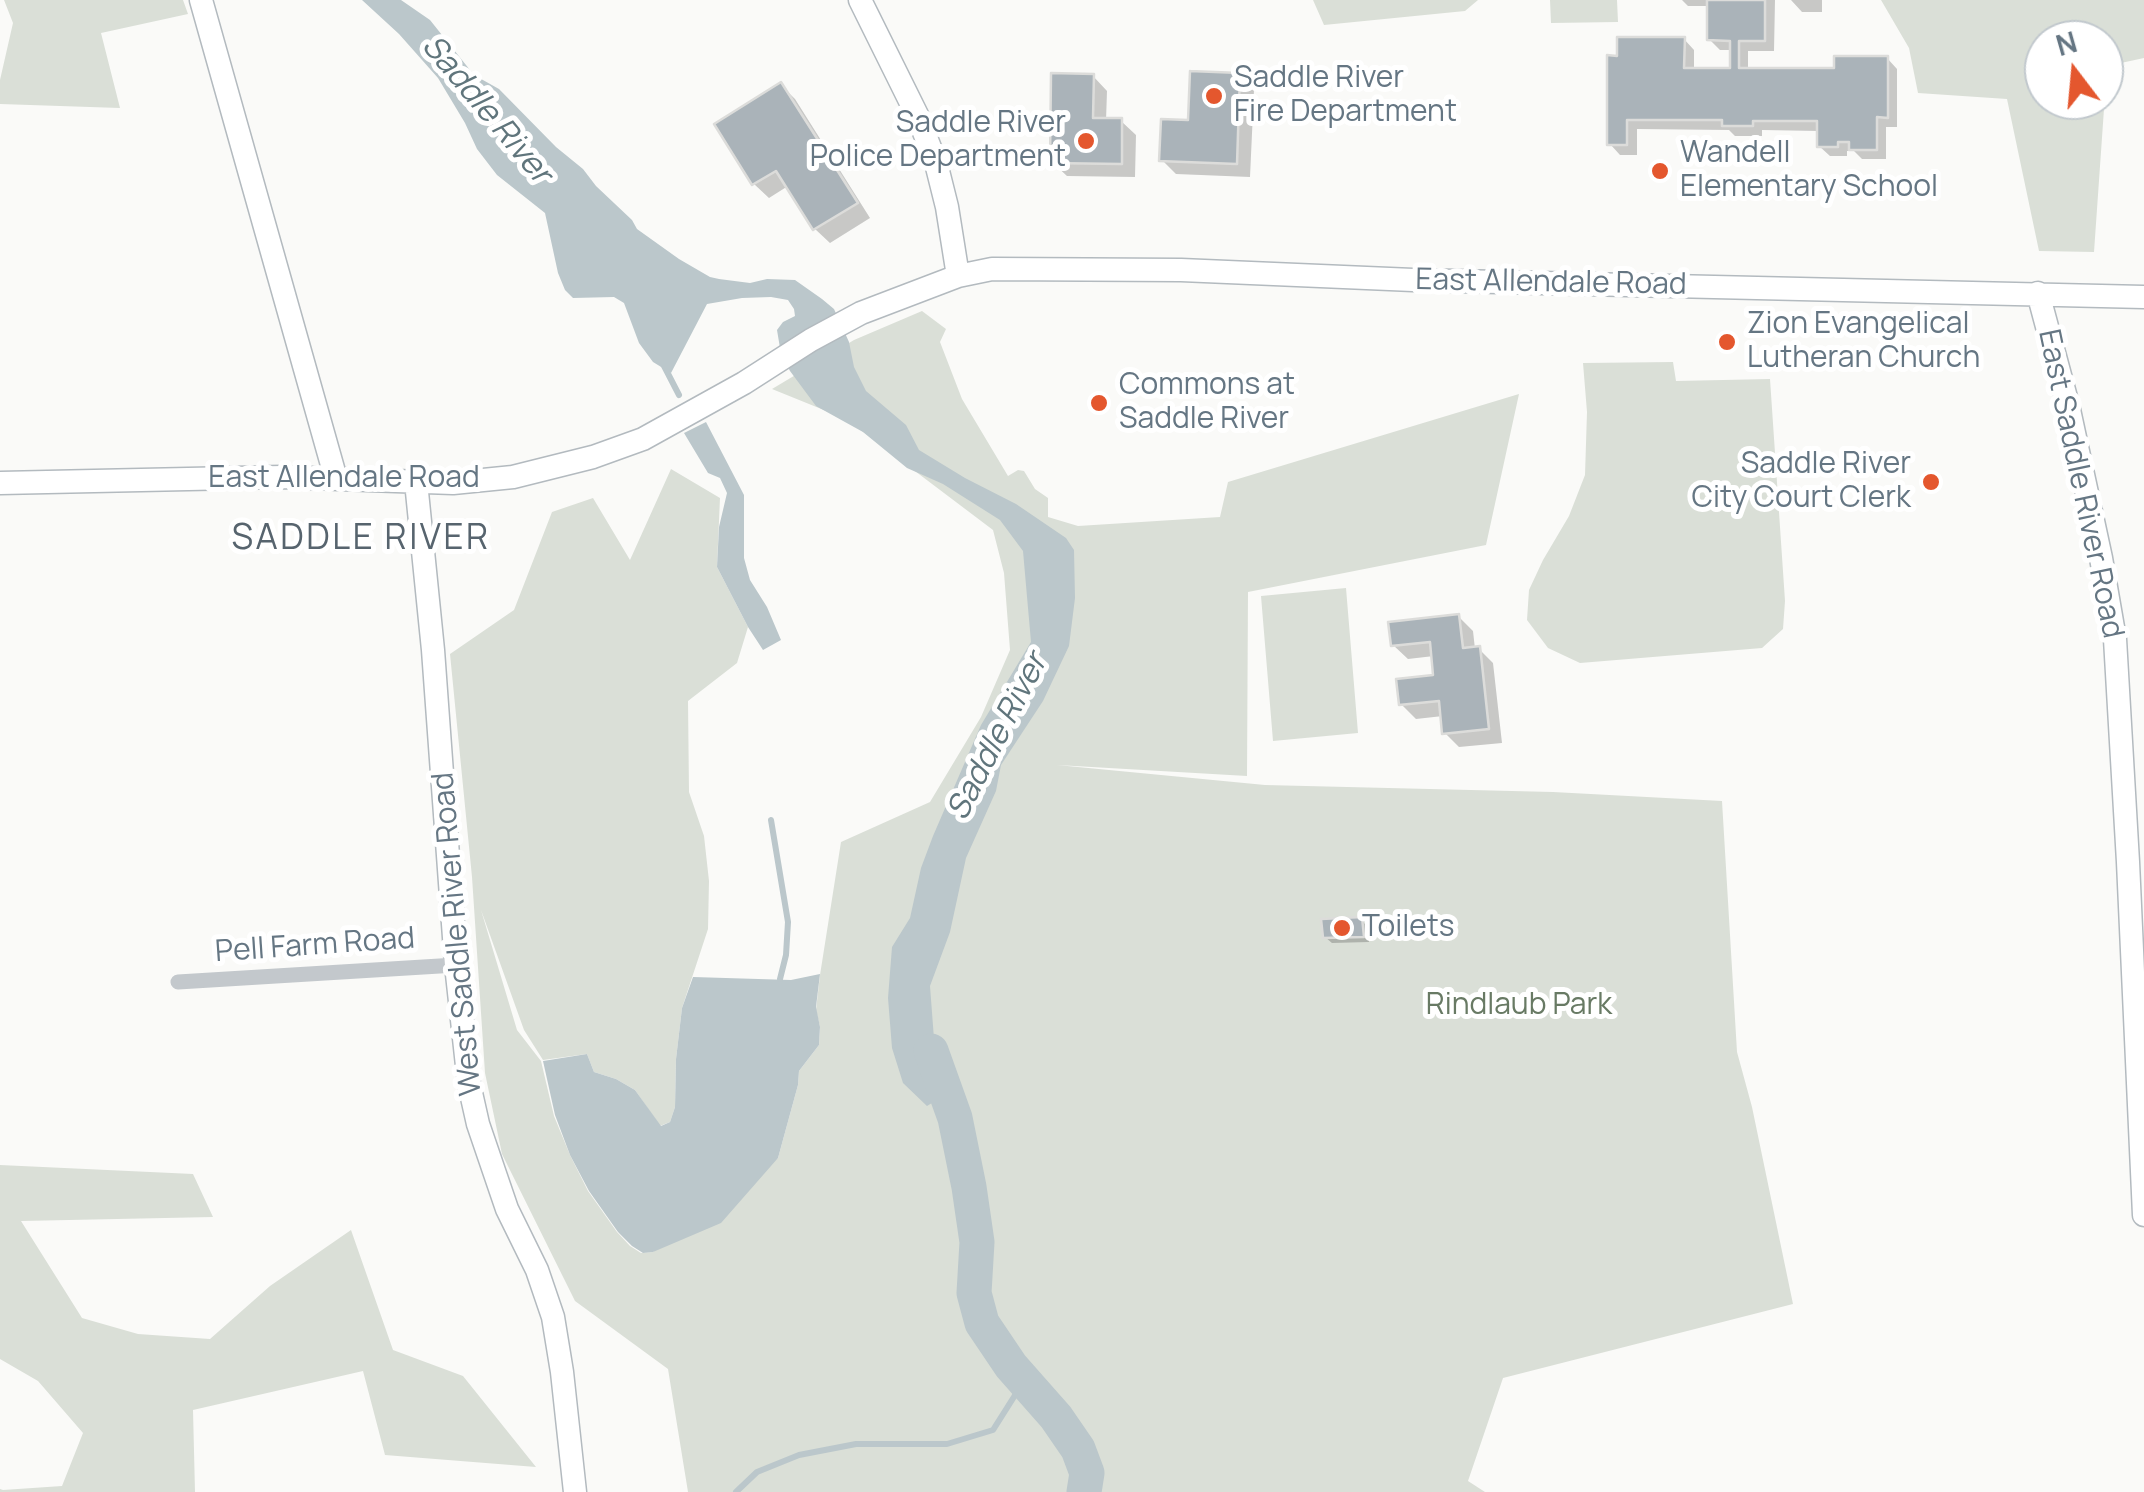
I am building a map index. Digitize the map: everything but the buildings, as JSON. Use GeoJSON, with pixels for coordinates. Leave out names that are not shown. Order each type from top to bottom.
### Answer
{"type":"FeatureCollection","features":[{"type":"Feature","properties":{"kind":"main road"},"geometry":{"type":"LineString","coordinates":[[202,0],[336,479]]}},
{"type":"Feature","properties":{"kind":"main road"},"geometry":{"type":"LineString","coordinates":[[860,0],[918,117],[936,163],[958,276]]}},
{"type":"Feature","properties":{"kind":"main road","name":"East Allendale Road"},"geometry":{"type":"LineString","coordinates":[[0,483],[282,477],[453,482],[512,477],[620,448],[700,409],[843,322],[958,276],[992,269],[1180,270],[2144,297]]}},
{"type":"Feature","properties":{"kind":"main road","name":"East Saddle River Road"},"geometry":{"type":"LineString","coordinates":[[2038,293],[2068,404],[2115,639],[2144,1215]]}},
{"type":"Feature","properties":{"kind":"main road","name":"West Saddle River Road"},"geometry":{"type":"LineString","coordinates":[[416,482],[434,650],[456,965],[469,1084],[478,1124],[507,1209],[537,1270],[553,1317],[574,1492]]}},
{"type":"Feature","properties":{"kind":"street","name":"Pell Farm Road"},"geometry":{"type":"LineString","coordinates":[[178,982],[456,965]]}},
{"type":"Feature","properties":{"kind":"green space"},"geometry":{"type":"Polygon","coordinates":[[[4,0],[183,0],[188,14],[101,33],[120,108],[0,104],[0,80],[13,23],[4,0]]]}},
{"type":"Feature","properties":{"kind":"green space"},"geometry":{"type":"Polygon","coordinates":[[[1313,0],[1478,0],[1465,11],[1324,25],[1313,0]]]}},
{"type":"Feature","properties":{"kind":"green space"},"geometry":{"type":"Polygon","coordinates":[[[1550,0],[1617,0],[1618,22],[1551,23],[1550,0]]]}},
{"type":"Feature","properties":{"kind":"green space"},"geometry":{"type":"Polygon","coordinates":[[[1881,0],[2144,0],[2144,58],[2124,62],[2124,20],[2024,20],[2024,120],[2103,120],[2094,252],[2039,251],[2007,99],[1918,93],[1909,48],[1881,0]]]}},
{"type":"Feature","properties":{"kind":"green space","name":"Rindlaub Park"},"geometry":{"type":"Polygon","coordinates":[[[922,311],[946,329],[940,342],[962,399],[1008,476],[1024,471],[1035,489],[1048,498],[1048,517],[1078,526],[1220,517],[1228,482],[1519,394],[1486,545],[1248,592],[1247,776],[1057,765],[1265,785],[1553,792],[1722,801],[1737,1052],[1793,1304],[1503,1378],[1468,1481],[1485,1492],[688,1492],[668,1369],[575,1301],[502,1154],[485,1073],[472,877],[450,654],[514,610],[552,512],[593,498],[630,560],[671,469],[720,498],[717,567],[748,627],[737,663],[688,701],[689,792],[704,836],[709,881],[708,929],[682,1008],[675,1107],[670,1122],[660,1126],[635,1090],[594,1072],[587,1054],[543,1060],[524,1030],[481,910],[517,1030],[541,1061],[554,1116],[588,1191],[630,1246],[641,1253],[653,1252],[778,1158],[799,1071],[819,1045],[816,1010],[841,842],[930,802],[981,717],[1010,650],[1004,573],[993,530],[846,419],[772,389],[854,340],[922,311]]]}},
{"type":"Feature","properties":{"kind":"green space"},"geometry":{"type":"Polygon","coordinates":[[[1673,362],[1676,381],[1770,379],[1785,601],[1783,629],[1762,648],[1580,663],[1548,648],[1527,620],[1529,590],[1569,516],[1585,475],[1587,412],[1583,363],[1673,362]]]}},
{"type":"Feature","properties":{"kind":"green space"},"geometry":{"type":"Polygon","coordinates":[[[1346,588],[1358,733],[1273,741],[1261,596],[1346,588]]]}},
{"type":"Feature","properties":{"kind":"green space"},"geometry":{"type":"Polygon","coordinates":[[[0,1165],[193,1174],[213,1217],[21,1221],[82,1318],[138,1334],[210,1339],[270,1286],[351,1230],[393,1350],[463,1376],[536,1467],[385,1455],[363,1371],[193,1410],[195,1492],[0,1492],[62,1486],[83,1433],[38,1381],[0,1359],[0,1165]]]}},
{"type":"Feature","properties":{"kind":"water"},"geometry":{"type":"Polygon","coordinates":[[[362,0],[401,0],[430,20],[474,75],[499,89],[583,169],[637,229],[679,259],[719,279],[750,283],[795,280],[822,299],[834,309],[866,391],[906,425],[919,450],[1016,504],[1066,538],[1074,550],[1075,598],[1069,646],[1043,701],[1001,765],[996,791],[966,858],[950,932],[930,986],[934,1039],[953,1090],[927,1106],[903,1083],[892,1048],[888,998],[892,947],[910,918],[921,868],[981,725],[1031,642],[1023,551],[1000,520],[943,484],[907,468],[863,432],[816,406],[781,354],[777,330],[795,316],[788,300],[742,298],[707,304],[671,373],[653,362],[639,343],[624,303],[614,297],[573,298],[558,273],[545,213],[497,175],[477,149],[438,78],[362,0]]]}},
{"type":"Feature","properties":{"kind":"water"},"geometry":{"type":"Polygon","coordinates":[[[706,422],[744,495],[744,558],[750,580],[781,640],[763,650],[717,567],[719,527],[727,493],[720,478],[708,473],[684,433],[706,422]]]}},
{"type":"Feature","properties":{"kind":"water"},"geometry":{"type":"Polygon","coordinates":[[[820,974],[816,1007],[819,1045],[799,1071],[778,1158],[721,1223],[653,1252],[643,1253],[632,1246],[589,1191],[570,1155],[555,1115],[543,1061],[587,1054],[594,1072],[635,1090],[661,1126],[670,1122],[675,1107],[682,1008],[693,977],[791,980],[820,974]]]}},
{"type":"Feature","properties":{"kind":"waterway"},"geometry":{"type":"LineString","coordinates":[[663,364],[679,395]]}},
{"type":"Feature","properties":{"kind":"waterway"},"geometry":{"type":"LineString","coordinates":[[771,820],[788,922],[780,979]]}},
{"type":"Feature","properties":{"kind":"waterway","name":"Saddle River"},"geometry":{"type":"LineString","coordinates":[[931,1051],[955,1118],[969,1187],[977,1242],[974,1293],[982,1323],[1078,1449],[1087,1473],[1084,1492]]}},
{"type":"Feature","properties":{"kind":"waterway"},"geometry":{"type":"LineString","coordinates":[[736,1492],[757,1472],[799,1455],[856,1444],[947,1444],[993,1430],[1024,1381]]}},
{"type":"Feature","properties":{"kind":"place","name":"Saddle River Fire Department"},"geometry":{"type":"Point","coordinates":[1214,96]}},
{"type":"Feature","properties":{"kind":"place","name":"Saddle River Police Department"},"geometry":{"type":"Point","coordinates":[1086,141]}},
{"type":"Feature","properties":{"kind":"place","name":"Wandell Elementary School"},"geometry":{"type":"Point","coordinates":[1660,171]}},
{"type":"Feature","properties":{"kind":"place","name":"Zion Evangelical Lutheran Church"},"geometry":{"type":"Point","coordinates":[1727,342]}},
{"type":"Feature","properties":{"kind":"place","name":"Commons at Saddle River"},"geometry":{"type":"Point","coordinates":[1099,403]}},
{"type":"Feature","properties":{"kind":"place","name":"Saddle River City Court Clerk"},"geometry":{"type":"Point","coordinates":[1931,482]}},
{"type":"Feature","properties":{"kind":"place","name":"Toilets"},"geometry":{"type":"Point","coordinates":[1342,928]}},
{"type":"Feature","properties":{"kind":"district","name":"SADDLE RIVER"},"geometry":{"type":"Point","coordinates":[361,539]}}]}
